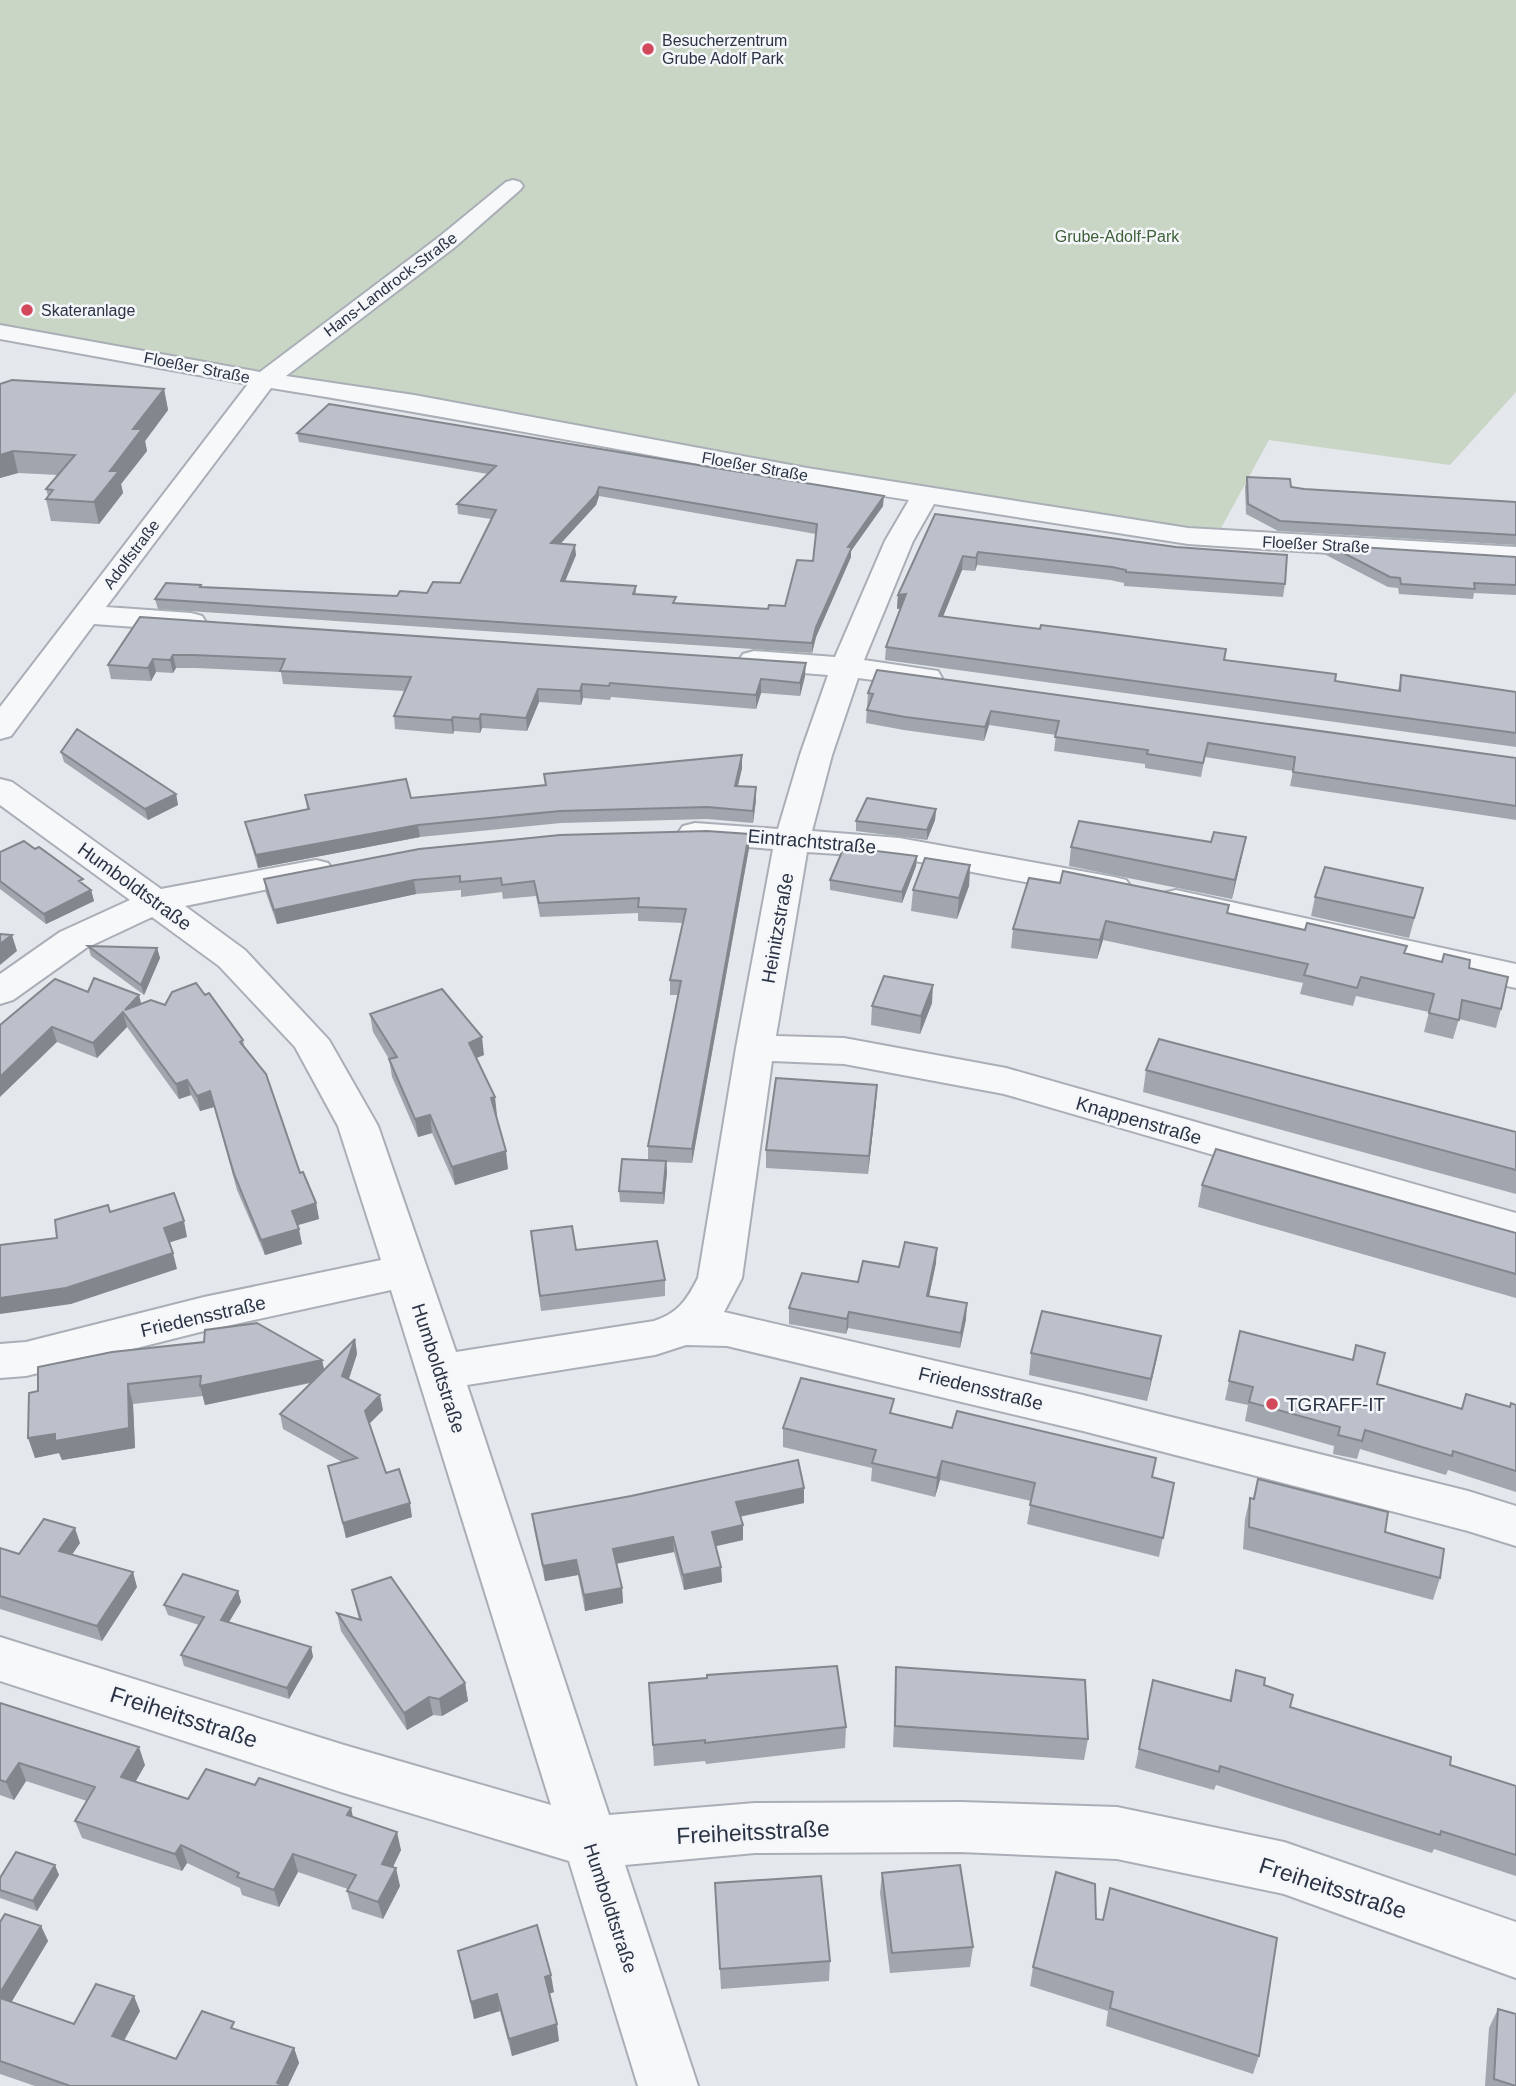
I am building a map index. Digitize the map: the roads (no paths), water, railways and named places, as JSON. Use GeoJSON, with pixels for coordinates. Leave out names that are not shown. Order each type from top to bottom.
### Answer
{"type":"FeatureCollection","features":[{"type":"Feature","properties":{"kind":"street","name":"Hans-Landrock-Straße"},"geometry":{"type":"LineString","coordinates":[[265,380],[447,242],[513,186]]}},
{"type":"Feature","properties":{"kind":"street","name":"Floeßer Straße"},"geometry":{"type":"LineString","coordinates":[[0,332],[925,496],[1188,536],[1516,556]]}},
{"type":"Feature","properties":{"kind":"street","name":"Adolfstraße"},"geometry":{"type":"LineString","coordinates":[[0,729],[265,380]]}},
{"type":"Feature","properties":{"kind":"street","name":"Heinitzstraße"},"geometry":{"type":"LineString","coordinates":[[685,1328],[701,1315],[720,1278],[755,1048],[792,840],[816,755],[846,667],[900,541],[925,496]]}},
{"type":"Feature","properties":{"kind":"street"},"geometry":{"type":"LineString","coordinates":[[85,615],[223,624]]}},
{"type":"Feature","properties":{"kind":"street"},"geometry":{"type":"LineString","coordinates":[[722,658],[846,667],[956,682]]}},
{"type":"Feature","properties":{"kind":"street","name":"Humboldtstraße"},"geometry":{"type":"LineString","coordinates":[[0,789],[232,958],[310,1040],[358,1126],[440,1372],[668,2086]]}},
{"type":"Feature","properties":{"kind":"street","name":"Eintrachtstraße"},"geometry":{"type":"LineString","coordinates":[[667,833],[707,832],[899,848],[1138,892],[1516,976]]}},
{"type":"Feature","properties":{"kind":"street"},"geometry":{"type":"LineString","coordinates":[[0,992],[73,940],[157,901],[341,865]]}},
{"type":"Feature","properties":{"kind":"street","name":"Knappenstraße"},"geometry":{"type":"LineString","coordinates":[[755,1048],[844,1051],[1006,1081],[1516,1228]]}},
{"type":"Feature","properties":{"kind":"street","name":"Friedensstraße"},"geometry":{"type":"LineString","coordinates":[[0,1361],[26,1359],[204,1314],[407,1271]]}},
{"type":"Feature","properties":{"kind":"street","name":"Friedensstraße"},"geometry":{"type":"LineString","coordinates":[[440,1372],[578,1348],[655,1338],[685,1328],[727,1329],[1109,1419],[1468,1511],[1516,1526]]}},
{"type":"Feature","properties":{"kind":"street","name":"Freiheitsstraße"},"geometry":{"type":"LineString","coordinates":[[0,1658],[344,1769],[590,1842],[755,1828],[960,1827],[1117,1833],[1284,1868],[1516,1950]]}},
{"type":"Feature","properties":{"kind":"place","name":"Besucherzentrum Grube Adolf Park"},"geometry":{"type":"Point","coordinates":[648,49]}},
{"type":"Feature","properties":{"kind":"place","name":"Skateranlage"},"geometry":{"type":"Point","coordinates":[27,310]}},
{"type":"Feature","properties":{"kind":"place","name":"TGRAFF-IT"},"geometry":{"type":"Point","coordinates":[1272,1404]}},
{"type":"Feature","properties":{"kind":"park label","name":"Grube-Adolf-Park"},"geometry":{"type":"Point","coordinates":[1117,236]}}]}
